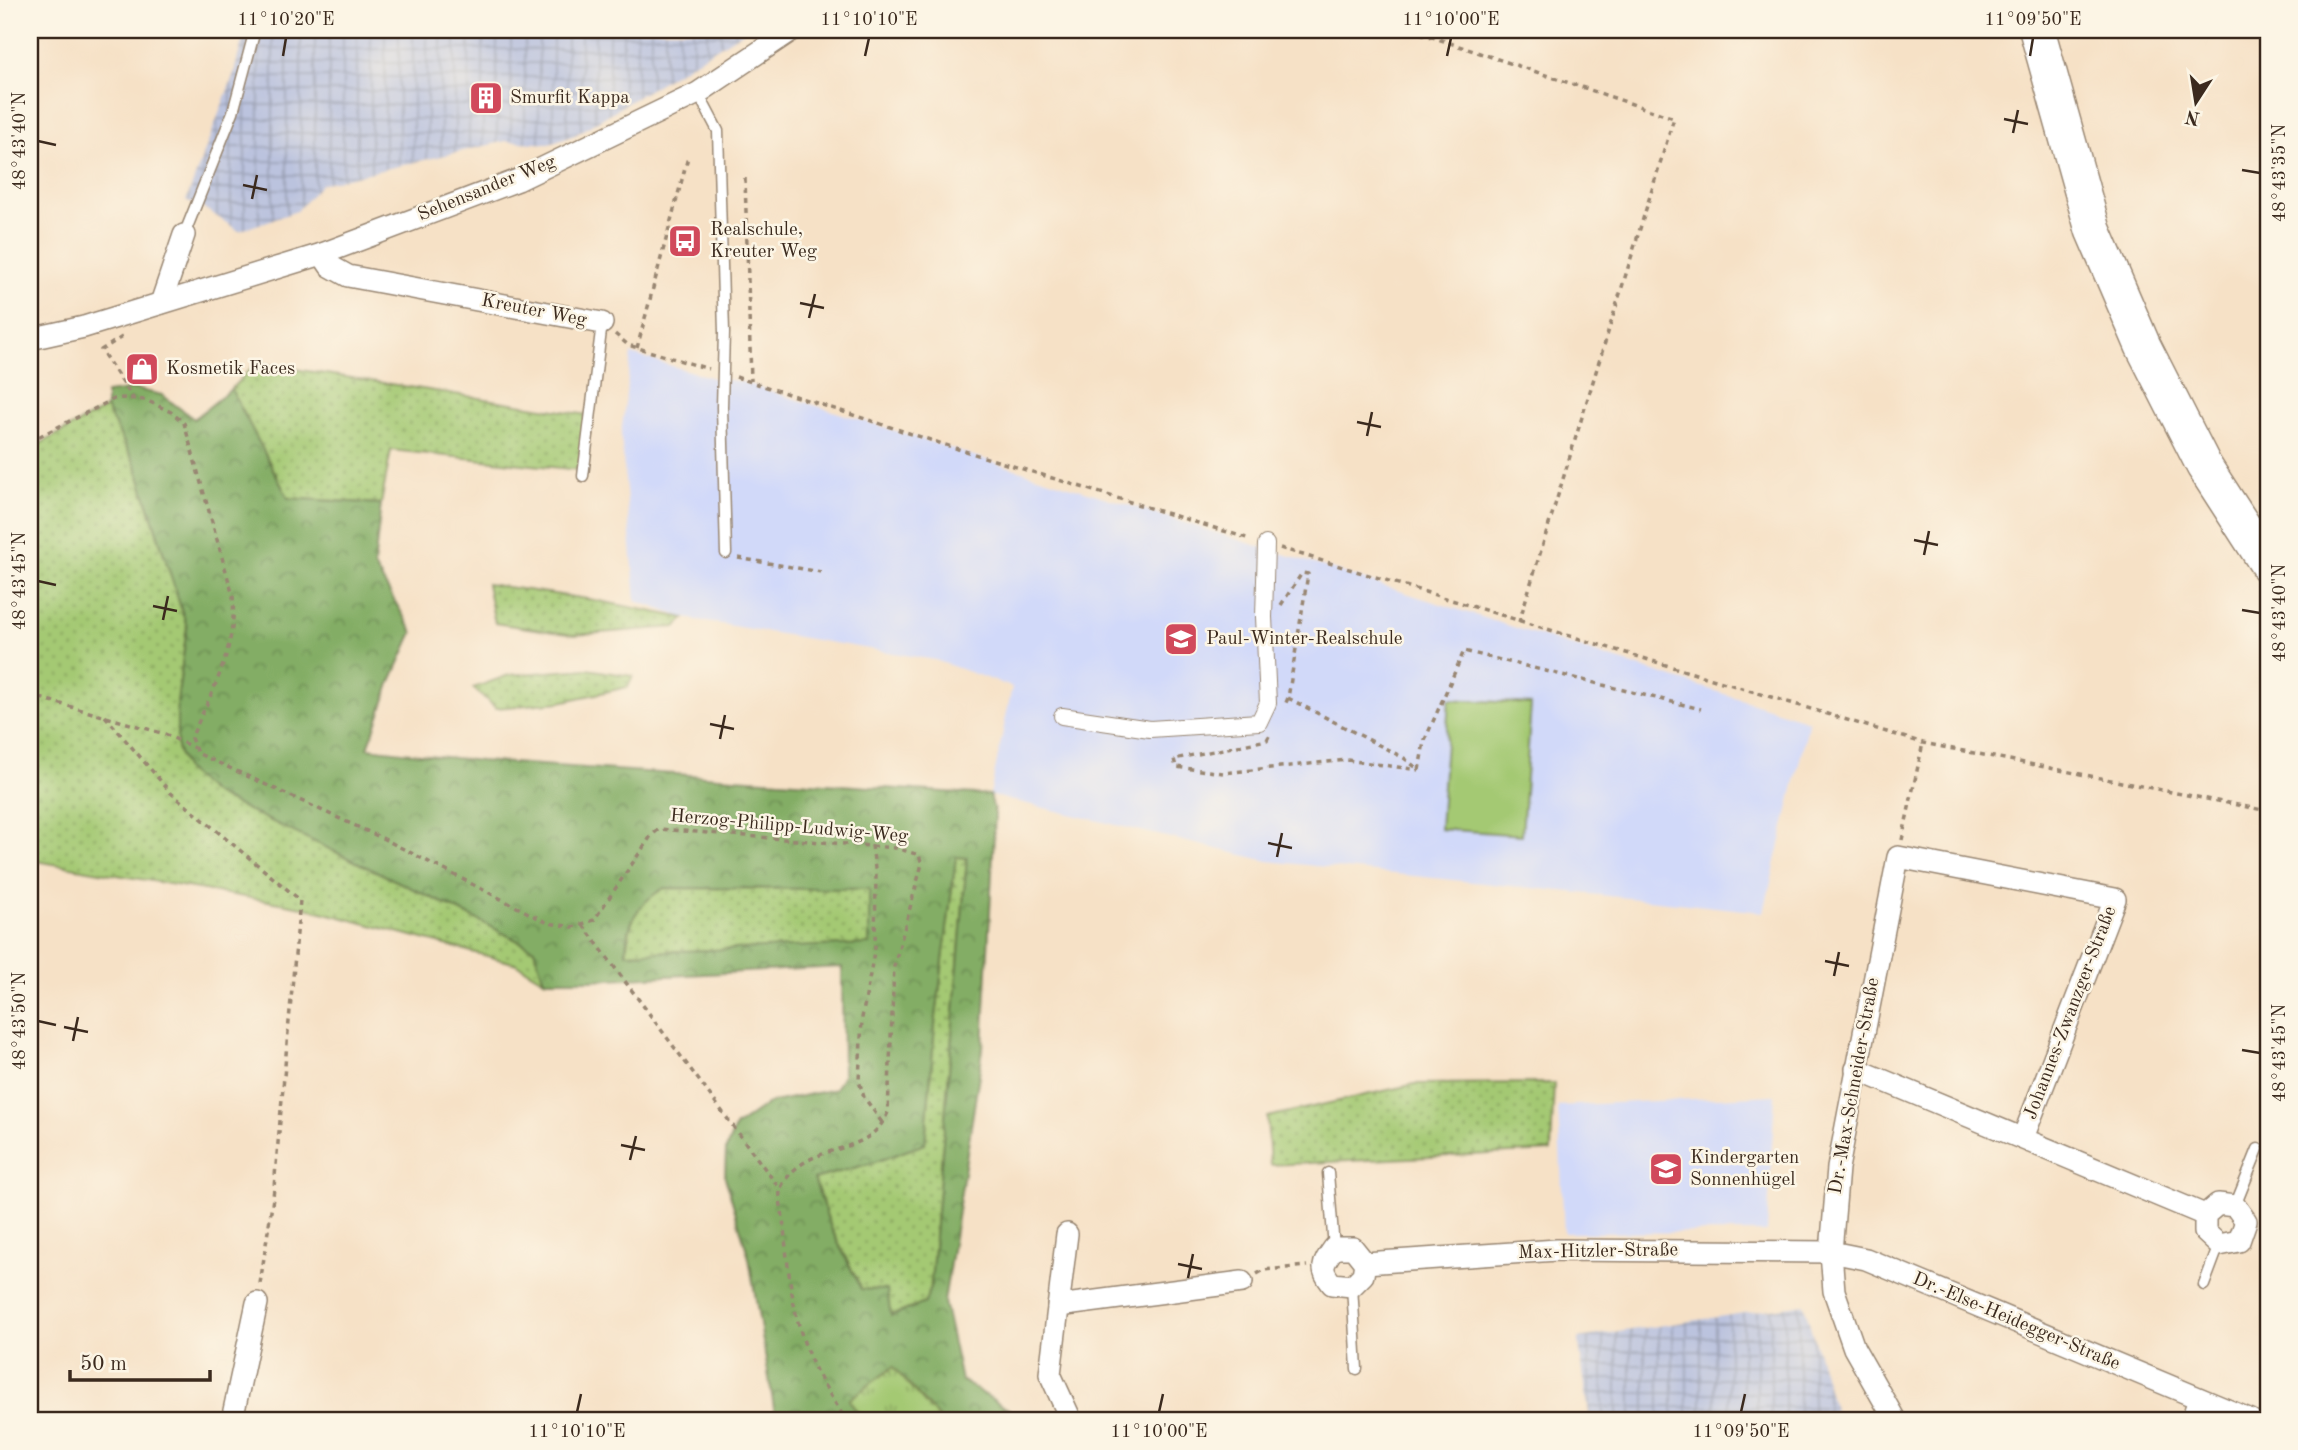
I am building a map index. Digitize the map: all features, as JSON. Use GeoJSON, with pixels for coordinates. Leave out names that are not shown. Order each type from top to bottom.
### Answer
{"type":"FeatureCollection","features":[{"type":"Feature","properties":{"kind":"main road"},"geometry":{"type":"LineString","coordinates":[[2037,30],[2093,230],[2138,334],[2204,466],[2268,565]]}},
{"type":"Feature","properties":{"kind":"street","name":"Sehensander Weg"},"geometry":{"type":"LineString","coordinates":[[30,339],[84,327],[323,254],[518,180],[698,93],[792,30]]}},
{"type":"Feature","properties":{"kind":"street"},"geometry":{"type":"LineString","coordinates":[[161,303],[184,235]]}},
{"type":"Feature","properties":{"kind":"street","name":"Kreuter Weg"},"geometry":{"type":"LineString","coordinates":[[323,254],[330,266],[348,276],[602,323]]}},
{"type":"Feature","properties":{"kind":"street"},"geometry":{"type":"LineString","coordinates":[[1062,716],[1150,729],[1258,722],[1268,703],[1264,617],[1266,544]]}},
{"type":"Feature","properties":{"kind":"street","name":"Dr.-Max-Schneider-Straße"},"geometry":{"type":"LineString","coordinates":[[1895,1420],[1854,1348],[1834,1291],[1831,1252],[1838,1168],[1898,857]]}},
{"type":"Feature","properties":{"kind":"street","name":"Johannes-Zwanzger-Straße"},"geometry":{"type":"LineString","coordinates":[[1898,857],[2115,899],[2023,1138]]}},
{"type":"Feature","properties":{"kind":"street","name":"Johannes-Zwanzger-Straße"},"geometry":{"type":"LineString","coordinates":[[1856,1069],[2206,1215]]}},
{"type":"Feature","properties":{"kind":"street"},"geometry":{"type":"LineString","coordinates":[[2218,1204],[2235,1206],[2246,1221],[2239,1241],[2219,1245],[2205,1233],[2206,1215],[2218,1204]]}},
{"type":"Feature","properties":{"kind":"street"},"geometry":{"type":"LineString","coordinates":[[1067,1234],[1050,1374],[1071,1420]]}},
{"type":"Feature","properties":{"kind":"street"},"geometry":{"type":"LineString","coordinates":[[1353,1248],[1364,1263],[1363,1275],[1352,1286],[1332,1284],[1324,1274],[1329,1256],[1353,1248]]}},
{"type":"Feature","properties":{"kind":"street","name":"Max-Hitzler-Straße"},"geometry":{"type":"LineString","coordinates":[[1364,1263],[1557,1250],[1831,1252]]}},
{"type":"Feature","properties":{"kind":"street","name":"Dr.-Else-Heidegger-Straße"},"geometry":{"type":"LineString","coordinates":[[1831,1252],[1866,1259],[2251,1420]]}},
{"type":"Feature","properties":{"kind":"street"},"geometry":{"type":"LineString","coordinates":[[1058,1306],[1242,1282]]}},
{"type":"Feature","properties":{"kind":"street"},"geometry":{"type":"LineString","coordinates":[[232,1420],[257,1303]]}},
{"type":"Feature","properties":{"kind":"street"},"geometry":{"type":"LineString","coordinates":[[2192,1420],[2199,1399]]}},
{"type":"Feature","properties":{"kind":"lane"},"geometry":{"type":"LineString","coordinates":[[184,235],[233,112],[255,30]]}},
{"type":"Feature","properties":{"kind":"lane"},"geometry":{"type":"LineString","coordinates":[[698,93],[718,131],[724,332],[722,407],[726,554]]}},
{"type":"Feature","properties":{"kind":"lane","name":"Kreuter Weg"},"geometry":{"type":"LineString","coordinates":[[583,476],[602,323]]}},
{"type":"Feature","properties":{"kind":"lane"},"geometry":{"type":"LineString","coordinates":[[2235,1206],[2258,1149]]}},
{"type":"Feature","properties":{"kind":"lane"},"geometry":{"type":"LineString","coordinates":[[1328,1173],[1329,1256]]}},
{"type":"Feature","properties":{"kind":"lane"},"geometry":{"type":"LineString","coordinates":[[2204,1285],[2219,1245]]}},
{"type":"Feature","properties":{"kind":"lane"},"geometry":{"type":"LineString","coordinates":[[1352,1286],[1357,1369]]}},
{"type":"Feature","properties":{"kind":"path"},"geometry":{"type":"LineString","coordinates":[[1411,30],[1674,118],[1519,622]]}},
{"type":"Feature","properties":{"kind":"path"},"geometry":{"type":"LineString","coordinates":[[637,348],[688,157]]}},
{"type":"Feature","properties":{"kind":"path"},"geometry":{"type":"LineString","coordinates":[[745,178],[751,381]]}},
{"type":"Feature","properties":{"kind":"path"},"geometry":{"type":"LineString","coordinates":[[649,304],[653,300]]}},
{"type":"Feature","properties":{"kind":"path"},"geometry":{"type":"LineString","coordinates":[[101,350],[133,398]]}},
{"type":"Feature","properties":{"kind":"path"},"geometry":{"type":"LineString","coordinates":[[30,440],[114,399],[133,398],[158,404],[184,423],[233,596],[233,633],[226,659],[191,738],[195,749],[202,757],[383,839],[548,923],[583,925],[780,1189],[785,1242],[804,1345],[846,1420]]}},
{"type":"Feature","properties":{"kind":"path"},"geometry":{"type":"LineString","coordinates":[[726,554],[734,558],[821,572]]}},
{"type":"Feature","properties":{"kind":"path"},"geometry":{"type":"LineString","coordinates":[[1264,617],[1274,616],[1302,573],[1308,574],[1288,698],[1283,709]]}},
{"type":"Feature","properties":{"kind":"path"},"geometry":{"type":"LineString","coordinates":[[1419,770],[1424,742],[1464,651],[1701,709]]}},
{"type":"Feature","properties":{"kind":"path"},"geometry":{"type":"LineString","coordinates":[[30,695],[165,734],[195,749]]}},
{"type":"Feature","properties":{"kind":"path"},"geometry":{"type":"LineString","coordinates":[[1288,698],[1404,758],[1419,770]]}},
{"type":"Feature","properties":{"kind":"path"},"geometry":{"type":"LineString","coordinates":[[104,716],[171,793],[300,900],[273,1198],[257,1303]]}},
{"type":"Feature","properties":{"kind":"path"},"geometry":{"type":"LineString","coordinates":[[1272,730],[1267,740],[1174,759],[1176,767],[1223,774],[1347,760],[1419,770]]}},
{"type":"Feature","properties":{"kind":"path"},"geometry":{"type":"LineString","coordinates":[[1898,857],[1923,743],[2268,811]]}},
{"type":"Feature","properties":{"kind":"path","name":"Herzog-Philipp-Ludwig-Weg"},"geometry":{"type":"LineString","coordinates":[[583,925],[594,920],[650,836],[659,829],[872,845],[913,851],[919,855],[922,864],[894,966],[888,1112],[883,1124]]}},
{"type":"Feature","properties":{"kind":"path"},"geometry":{"type":"LineString","coordinates":[[780,1189],[799,1166],[811,1158],[855,1144],[872,1135],[883,1124],[864,1097],[859,1081],[862,1018],[875,947],[876,876],[872,845]]}},
{"type":"Feature","properties":{"kind":"path"},"geometry":{"type":"LineString","coordinates":[[1242,1282],[1265,1270],[1329,1256]]}},
{"type":"Feature","properties":{"kind":"shaded area","name":"Smurfit Kappa"},"geometry":{"type":"Polygon","coordinates":[[[245,30],[746,30],[575,135],[549,144],[506,141],[321,184],[297,211],[239,231],[199,205],[186,201],[233,76],[245,30]]]}},
{"type":"Feature","properties":{"kind":"shaded area","name":"Paul-Winter-Realschule"},"geometry":{"type":"Polygon","coordinates":[[[631,354],[713,378],[738,381],[1809,721],[1764,912],[1268,861],[990,795],[1012,687],[935,660],[685,618],[636,601],[621,435],[631,354]]]}},
{"type":"Feature","properties":{"kind":"shaded area","name":"Kindergarten Sonnenhügel"},"geometry":{"type":"Polygon","coordinates":[[[1775,1095],[1767,1232],[1564,1233],[1558,1106],[1775,1095]]]}},
{"type":"Feature","properties":{"kind":"shaded area"},"geometry":{"type":"Polygon","coordinates":[[[1804,1304],[1837,1420],[1590,1420],[1578,1338],[1804,1304]]]}},
{"type":"Feature","properties":{"kind":"green space"},"geometry":{"type":"Polygon","coordinates":[[[256,363],[588,415],[579,470],[391,450],[381,504],[288,498],[231,389],[256,363]]]}},
{"type":"Feature","properties":{"kind":"green space"},"geometry":{"type":"Polygon","coordinates":[[[135,389],[162,395],[194,419],[231,389],[288,498],[381,504],[374,566],[413,632],[391,681],[368,748],[480,761],[990,795],[995,814],[983,1049],[944,1302],[961,1380],[1026,1420],[940,1420],[893,1367],[849,1400],[863,1420],[776,1420],[749,1258],[725,1177],[726,1149],[735,1127],[769,1103],[835,1089],[843,1075],[842,967],[544,980],[534,949],[214,794],[186,770],[177,748],[177,703],[187,627],[136,466],[106,408],[106,393],[135,389]],[[956,857],[935,1025],[925,1144],[875,1162],[814,1179],[831,1228],[861,1289],[887,1290],[891,1316],[925,1303],[931,1283],[967,858],[956,857]],[[664,888],[640,907],[635,915],[626,953],[869,944],[869,889],[664,888]]]}},
{"type":"Feature","properties":{"kind":"green space"},"geometry":{"type":"Polygon","coordinates":[[[106,408],[136,466],[187,627],[177,703],[177,748],[186,770],[214,794],[534,949],[544,980],[517,964],[303,907],[30,860],[30,449],[106,408]]]}},
{"type":"Feature","properties":{"kind":"green space"},"geometry":{"type":"Polygon","coordinates":[[[487,584],[594,600],[685,618],[676,627],[574,635],[495,623],[487,584]]]}},
{"type":"Feature","properties":{"kind":"green space"},"geometry":{"type":"Polygon","coordinates":[[[587,669],[633,676],[628,687],[560,702],[496,708],[473,688],[509,675],[587,669]]]}},
{"type":"Feature","properties":{"kind":"green space"},"geometry":{"type":"Polygon","coordinates":[[[1449,699],[1531,704],[1522,835],[1440,829],[1449,699]]]}},
{"type":"Feature","properties":{"kind":"green space"},"geometry":{"type":"Polygon","coordinates":[[[956,856],[967,858],[931,1283],[925,1303],[891,1316],[862,1290],[831,1228],[814,1179],[875,1162],[925,1143],[935,1025],[956,856]]]}},
{"type":"Feature","properties":{"kind":"green space"},"geometry":{"type":"Polygon","coordinates":[[[664,888],[869,889],[869,945],[626,953],[635,914],[646,901],[664,888]]]}},
{"type":"Feature","properties":{"kind":"green space"},"geometry":{"type":"Polygon","coordinates":[[[1554,1083],[1551,1151],[1270,1165],[1267,1117],[1415,1084],[1554,1083]]]}},
{"type":"Feature","properties":{"kind":"green space"},"geometry":{"type":"Polygon","coordinates":[[[893,1367],[940,1420],[863,1420],[849,1400],[893,1367]]]}},
{"type":"Feature","properties":{"kind":"place","name":"Smurfit Kappa"},"geometry":{"type":"Point","coordinates":[486,98]}},
{"type":"Feature","properties":{"kind":"place","name":"Realschule, Kreuter Weg"},"geometry":{"type":"Point","coordinates":[685,241]}},
{"type":"Feature","properties":{"kind":"place","name":"Kosmetik Faces"},"geometry":{"type":"Point","coordinates":[142,369]}},
{"type":"Feature","properties":{"kind":"place","name":"Paul-Winter-Realschule"},"geometry":{"type":"Point","coordinates":[1181,639]}},
{"type":"Feature","properties":{"kind":"place","name":"Kindergarten Sonnenhügel"},"geometry":{"type":"Point","coordinates":[1666,1169]}}]}
